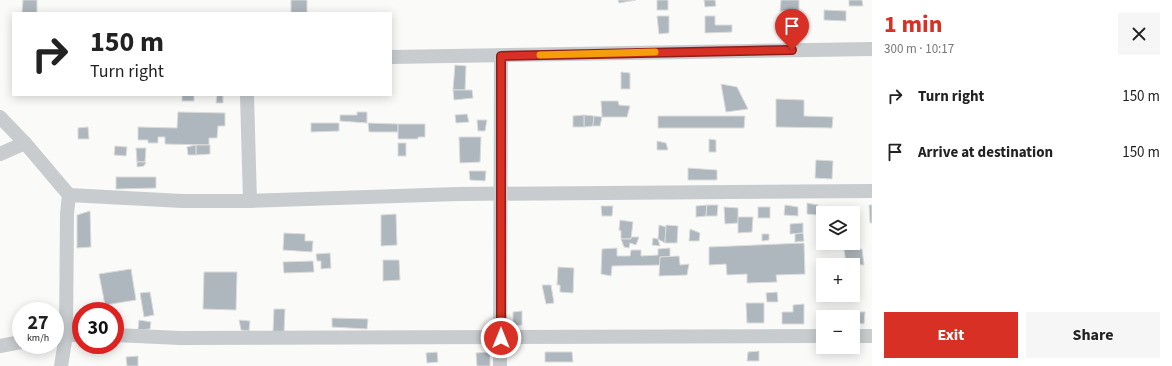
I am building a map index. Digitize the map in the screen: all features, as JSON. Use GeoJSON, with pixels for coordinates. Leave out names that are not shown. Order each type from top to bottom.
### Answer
{"type":"FeatureCollection","features":[{"type":"Feature","properties":{"kind":"street"},"geometry":{"type":"LineString","coordinates":[[392,57],[872,49]]}},
{"type":"Feature","properties":{"kind":"street"},"geometry":{"type":"LineString","coordinates":[[500,366],[501,56]]}},
{"type":"Feature","properties":{"kind":"street"},"geometry":{"type":"LineString","coordinates":[[247,96],[250,201]]}},
{"type":"Feature","properties":{"kind":"street"},"geometry":{"type":"LineString","coordinates":[[0,117],[25,142],[69,195],[62,302]]}},
{"type":"Feature","properties":{"kind":"street"},"geometry":{"type":"LineString","coordinates":[[0,154],[25,142]]}},
{"type":"Feature","properties":{"kind":"street"},"geometry":{"type":"LineString","coordinates":[[69,195],[182,201],[250,201],[501,194],[872,191]]}},
{"type":"Feature","properties":{"kind":"street"},"geometry":{"type":"LineString","coordinates":[[124,336],[180,338],[501,338],[816,336]]}},
{"type":"Feature","properties":{"kind":"street"},"geometry":{"type":"LineString","coordinates":[[860,336],[872,336]]}},
{"type":"Feature","properties":{"kind":"street"},"geometry":{"type":"LineString","coordinates":[[0,346],[12,344]]}},
{"type":"Feature","properties":{"kind":"street"},"geometry":{"type":"LineString","coordinates":[[61,354],[61,366]]}},
{"type":"Feature","properties":{"kind":"building"},"geometry":{"type":"Polygon","coordinates":[[[23,0],[37,0],[37,12],[22,12],[23,0]]]}},
{"type":"Feature","properties":{"kind":"building"},"geometry":{"type":"Polygon","coordinates":[[[291,0],[307,0],[307,12],[291,12],[291,0]]]}},
{"type":"Feature","properties":{"kind":"building"},"geometry":{"type":"Polygon","coordinates":[[[618,0],[636,0],[619,3],[618,0]]]}},
{"type":"Feature","properties":{"kind":"building"},"geometry":{"type":"Polygon","coordinates":[[[657,0],[668,0],[668,10],[657,10],[657,0]]]}},
{"type":"Feature","properties":{"kind":"building"},"geometry":{"type":"Polygon","coordinates":[[[704,0],[715,0],[716,6],[705,7],[704,0]]]}},
{"type":"Feature","properties":{"kind":"building"},"geometry":{"type":"Polygon","coordinates":[[[781,0],[799,0],[799,11],[780,11],[781,0]]]}},
{"type":"Feature","properties":{"kind":"building"},"geometry":{"type":"Polygon","coordinates":[[[849,0],[862,0],[863,6],[849,6],[849,0]]]}},
{"type":"Feature","properties":{"kind":"building"},"geometry":{"type":"Polygon","coordinates":[[[824,10],[846,11],[846,21],[824,20],[824,10]]]}},
{"type":"Feature","properties":{"kind":"building"},"geometry":{"type":"Polygon","coordinates":[[[657,16],[669,16],[669,33],[659,34],[657,16]]]}},
{"type":"Feature","properties":{"kind":"building"},"geometry":{"type":"Polygon","coordinates":[[[705,16],[715,16],[715,25],[732,25],[732,32],[705,33],[705,16]]]}},
{"type":"Feature","properties":{"kind":"building"},"geometry":{"type":"Polygon","coordinates":[[[455,65],[466,66],[465,90],[453,90],[455,65]]]}},
{"type":"Feature","properties":{"kind":"building"},"geometry":{"type":"Polygon","coordinates":[[[621,72],[630,73],[630,89],[621,89],[621,72]]]}},
{"type":"Feature","properties":{"kind":"building"},"geometry":{"type":"Polygon","coordinates":[[[721,84],[737,87],[748,109],[726,112],[721,84]]]}},
{"type":"Feature","properties":{"kind":"building"},"geometry":{"type":"Polygon","coordinates":[[[453,90],[472,90],[473,98],[454,100],[453,90]]]}},
{"type":"Feature","properties":{"kind":"building"},"geometry":{"type":"Polygon","coordinates":[[[182,96],[194,96],[194,101],[182,101],[182,96]]]}},
{"type":"Feature","properties":{"kind":"building"},"geometry":{"type":"Polygon","coordinates":[[[217,96],[223,96],[223,103],[216,103],[217,96]]]}},
{"type":"Feature","properties":{"kind":"building"},"geometry":{"type":"Polygon","coordinates":[[[776,99],[804,100],[804,116],[833,117],[832,128],[776,127],[776,99]]]}},
{"type":"Feature","properties":{"kind":"building"},"geometry":{"type":"Polygon","coordinates":[[[601,101],[618,101],[619,105],[630,106],[627,117],[602,117],[601,101]]]}},
{"type":"Feature","properties":{"kind":"building"},"geometry":{"type":"Polygon","coordinates":[[[178,112],[225,113],[225,126],[218,126],[217,138],[209,138],[209,145],[165,144],[165,137],[158,137],[158,143],[148,143],[148,140],[138,140],[138,127],[177,128],[178,112]]]}},
{"type":"Feature","properties":{"kind":"building"},"geometry":{"type":"Polygon","coordinates":[[[357,112],[367,112],[367,123],[340,121],[340,115],[357,115],[357,112]]]}},
{"type":"Feature","properties":{"kind":"building"},"geometry":{"type":"Polygon","coordinates":[[[467,114],[469,122],[456,123],[455,115],[467,114]]]}},
{"type":"Feature","properties":{"kind":"building"},"geometry":{"type":"Polygon","coordinates":[[[584,115],[594,116],[593,126],[584,127],[584,115]]]}},
{"type":"Feature","properties":{"kind":"building"},"geometry":{"type":"Polygon","coordinates":[[[584,115],[584,127],[573,127],[573,116],[584,115]]]}},
{"type":"Feature","properties":{"kind":"building"},"geometry":{"type":"Polygon","coordinates":[[[594,116],[602,117],[600,126],[593,126],[594,116]]]}},
{"type":"Feature","properties":{"kind":"building"},"geometry":{"type":"Polygon","coordinates":[[[658,116],[745,116],[744,128],[658,128],[658,116]]]}},
{"type":"Feature","properties":{"kind":"building"},"geometry":{"type":"Polygon","coordinates":[[[477,120],[487,120],[485,131],[478,131],[477,120]]]}},
{"type":"Feature","properties":{"kind":"building"},"geometry":{"type":"Polygon","coordinates":[[[311,123],[339,123],[339,131],[311,132],[311,123]]]}},
{"type":"Feature","properties":{"kind":"building"},"geometry":{"type":"Polygon","coordinates":[[[368,123],[398,124],[398,132],[369,132],[368,123]]]}},
{"type":"Feature","properties":{"kind":"building"},"geometry":{"type":"Polygon","coordinates":[[[398,124],[425,124],[425,137],[418,137],[418,139],[398,139],[398,124]]]}},
{"type":"Feature","properties":{"kind":"building"},"geometry":{"type":"Polygon","coordinates":[[[88,127],[89,139],[78,139],[78,128],[88,127]]]}},
{"type":"Feature","properties":{"kind":"building"},"geometry":{"type":"Polygon","coordinates":[[[459,137],[481,137],[480,162],[460,163],[459,137]]]}},
{"type":"Feature","properties":{"kind":"building"},"geometry":{"type":"Polygon","coordinates":[[[709,139],[716,140],[716,152],[709,152],[709,139]]]}},
{"type":"Feature","properties":{"kind":"building"},"geometry":{"type":"Polygon","coordinates":[[[657,141],[666,143],[668,150],[657,150],[657,141]]]}},
{"type":"Feature","properties":{"kind":"building"},"geometry":{"type":"Polygon","coordinates":[[[398,143],[406,143],[406,156],[398,156],[398,143]]]}},
{"type":"Feature","properties":{"kind":"building"},"geometry":{"type":"Polygon","coordinates":[[[196,145],[210,145],[210,154],[196,155],[196,145]]]}},
{"type":"Feature","properties":{"kind":"building"},"geometry":{"type":"Polygon","coordinates":[[[196,145],[196,155],[188,155],[187,147],[196,145]]]}},
{"type":"Feature","properties":{"kind":"building"},"geometry":{"type":"Polygon","coordinates":[[[115,146],[127,147],[126,156],[114,155],[115,146]]]}},
{"type":"Feature","properties":{"kind":"building"},"geometry":{"type":"Polygon","coordinates":[[[136,148],[146,148],[145,162],[137,162],[136,148]]]}},
{"type":"Feature","properties":{"kind":"building"},"geometry":{"type":"Polygon","coordinates":[[[816,160],[833,161],[832,179],[815,178],[816,160]]]}},
{"type":"Feature","properties":{"kind":"building"},"geometry":{"type":"Polygon","coordinates":[[[137,162],[146,162],[144,166],[137,167],[137,162]]]}},
{"type":"Feature","properties":{"kind":"building"},"geometry":{"type":"Polygon","coordinates":[[[688,168],[717,170],[717,180],[688,180],[688,168]]]}},
{"type":"Feature","properties":{"kind":"building"},"geometry":{"type":"Polygon","coordinates":[[[469,171],[486,171],[485,181],[470,180],[469,171]]]}},
{"type":"Feature","properties":{"kind":"building"},"geometry":{"type":"Polygon","coordinates":[[[116,177],[156,177],[156,188],[116,189],[116,177]]]}},
{"type":"Feature","properties":{"kind":"building"},"geometry":{"type":"Polygon","coordinates":[[[807,203],[818,205],[816,206],[816,215],[807,214],[807,203]]]}},
{"type":"Feature","properties":{"kind":"building"},"geometry":{"type":"Polygon","coordinates":[[[707,205],[706,216],[696,217],[696,206],[707,205]]]}},
{"type":"Feature","properties":{"kind":"building"},"geometry":{"type":"Polygon","coordinates":[[[707,205],[718,205],[717,216],[706,216],[707,205]]]}},
{"type":"Feature","properties":{"kind":"building"},"geometry":{"type":"Polygon","coordinates":[[[785,205],[798,207],[798,216],[784,215],[785,205]]]}},
{"type":"Feature","properties":{"kind":"building"},"geometry":{"type":"Polygon","coordinates":[[[869,205],[872,205],[872,223],[870,223],[869,205]]]}},
{"type":"Feature","properties":{"kind":"building"},"geometry":{"type":"Polygon","coordinates":[[[601,206],[613,206],[612,216],[602,216],[601,206]]]}},
{"type":"Feature","properties":{"kind":"building"},"geometry":{"type":"Polygon","coordinates":[[[724,207],[738,208],[738,223],[725,224],[724,207]]]}},
{"type":"Feature","properties":{"kind":"building"},"geometry":{"type":"Polygon","coordinates":[[[758,207],[770,207],[770,218],[758,218],[758,207]]]}},
{"type":"Feature","properties":{"kind":"building"},"geometry":{"type":"Polygon","coordinates":[[[90,211],[91,247],[77,248],[77,215],[90,211]]]}},
{"type":"Feature","properties":{"kind":"building"},"geometry":{"type":"Polygon","coordinates":[[[396,214],[397,245],[381,246],[381,215],[396,214]]]}},
{"type":"Feature","properties":{"kind":"building"},"geometry":{"type":"Polygon","coordinates":[[[738,217],[753,217],[752,232],[738,233],[738,217]]]}},
{"type":"Feature","properties":{"kind":"building"},"geometry":{"type":"Polygon","coordinates":[[[620,220],[633,222],[631,239],[621,239],[621,231],[619,230],[620,220]]]}},
{"type":"Feature","properties":{"kind":"building"},"geometry":{"type":"Polygon","coordinates":[[[803,223],[803,233],[790,234],[790,224],[803,223]]]}},
{"type":"Feature","properties":{"kind":"building"},"geometry":{"type":"Polygon","coordinates":[[[659,225],[666,227],[665,243],[658,239],[659,225]]]}},
{"type":"Feature","properties":{"kind":"building"},"geometry":{"type":"Polygon","coordinates":[[[666,225],[678,226],[677,243],[665,243],[666,225]]]}},
{"type":"Feature","properties":{"kind":"building"},"geometry":{"type":"Polygon","coordinates":[[[690,229],[700,233],[699,241],[689,241],[690,229]]]}},
{"type":"Feature","properties":{"kind":"building"},"geometry":{"type":"Polygon","coordinates":[[[284,233],[305,234],[305,241],[313,241],[312,252],[283,250],[284,233]]]}},
{"type":"Feature","properties":{"kind":"building"},"geometry":{"type":"Polygon","coordinates":[[[803,233],[804,241],[795,242],[795,234],[803,233]]]}},
{"type":"Feature","properties":{"kind":"building"},"geometry":{"type":"Polygon","coordinates":[[[762,234],[769,234],[769,240],[762,241],[762,234]]]}},
{"type":"Feature","properties":{"kind":"building"},"geometry":{"type":"Polygon","coordinates":[[[631,237],[639,237],[636,245],[630,243],[629,248],[624,247],[621,239],[631,239],[631,237]]]}},
{"type":"Feature","properties":{"kind":"building"},"geometry":{"type":"Polygon","coordinates":[[[653,238],[658,239],[660,246],[652,245],[653,238]]]}},
{"type":"Feature","properties":{"kind":"building"},"geometry":{"type":"Polygon","coordinates":[[[804,243],[805,274],[776,275],[777,282],[747,283],[747,274],[727,275],[726,264],[709,265],[709,247],[804,243]]]}},
{"type":"Feature","properties":{"kind":"building"},"geometry":{"type":"Polygon","coordinates":[[[617,248],[617,256],[630,256],[631,250],[641,250],[641,256],[658,255],[658,249],[670,248],[670,257],[660,257],[660,265],[612,266],[611,276],[601,274],[602,249],[617,248]]]}},
{"type":"Feature","properties":{"kind":"building"},"geometry":{"type":"Polygon","coordinates":[[[862,249],[864,265],[860,265],[860,258],[845,258],[844,250],[862,249]]]}},
{"type":"Feature","properties":{"kind":"building"},"geometry":{"type":"Polygon","coordinates":[[[330,253],[331,268],[321,269],[321,261],[317,261],[316,254],[330,253]]]}},
{"type":"Feature","properties":{"kind":"building"},"geometry":{"type":"Polygon","coordinates":[[[679,256],[680,265],[689,264],[687,275],[659,276],[660,257],[679,256]]]}},
{"type":"Feature","properties":{"kind":"building"},"geometry":{"type":"Polygon","coordinates":[[[383,260],[399,260],[400,280],[383,281],[383,260]]]}},
{"type":"Feature","properties":{"kind":"building"},"geometry":{"type":"Polygon","coordinates":[[[313,261],[314,272],[284,273],[283,262],[313,261]]]}},
{"type":"Feature","properties":{"kind":"building"},"geometry":{"type":"Polygon","coordinates":[[[558,267],[574,268],[573,293],[560,292],[560,285],[557,285],[558,267]]]}},
{"type":"Feature","properties":{"kind":"building"},"geometry":{"type":"Polygon","coordinates":[[[131,269],[136,300],[124,302],[104,302],[99,274],[131,269]]]}},
{"type":"Feature","properties":{"kind":"building"},"geometry":{"type":"Polygon","coordinates":[[[204,272],[237,272],[236,310],[203,309],[204,272]]]}},
{"type":"Feature","properties":{"kind":"building"},"geometry":{"type":"Polygon","coordinates":[[[542,285],[551,285],[554,303],[546,304],[542,285]]]}},
{"type":"Feature","properties":{"kind":"building"},"geometry":{"type":"Polygon","coordinates":[[[150,292],[154,315],[144,317],[140,293],[150,292]]]}},
{"type":"Feature","properties":{"kind":"building"},"geometry":{"type":"Polygon","coordinates":[[[777,292],[778,302],[767,302],[766,293],[777,292]]]}},
{"type":"Feature","properties":{"kind":"building"},"geometry":{"type":"Polygon","coordinates":[[[746,303],[764,303],[764,323],[747,323],[746,303]]]}},
{"type":"Feature","properties":{"kind":"building"},"geometry":{"type":"Polygon","coordinates":[[[804,304],[804,324],[782,324],[782,312],[793,312],[793,305],[804,304]]]}},
{"type":"Feature","properties":{"kind":"building"},"geometry":{"type":"Polygon","coordinates":[[[274,309],[285,309],[284,332],[273,332],[274,309]]]}},
{"type":"Feature","properties":{"kind":"building"},"geometry":{"type":"Polygon","coordinates":[[[522,311],[522,325],[513,326],[513,312],[522,311]]]}},
{"type":"Feature","properties":{"kind":"building"},"geometry":{"type":"Polygon","coordinates":[[[860,312],[865,312],[864,324],[860,323],[860,312]]]}},
{"type":"Feature","properties":{"kind":"building"},"geometry":{"type":"Polygon","coordinates":[[[332,318],[368,319],[367,329],[332,327],[332,318]]]}},
{"type":"Feature","properties":{"kind":"building"},"geometry":{"type":"Polygon","coordinates":[[[139,320],[151,322],[150,329],[138,330],[139,320]]]}},
{"type":"Feature","properties":{"kind":"building"},"geometry":{"type":"Polygon","coordinates":[[[239,320],[250,321],[249,331],[241,330],[239,320]]]}},
{"type":"Feature","properties":{"kind":"building"},"geometry":{"type":"Polygon","coordinates":[[[759,351],[759,361],[747,361],[748,352],[759,351]]]}},
{"type":"Feature","properties":{"kind":"building"},"geometry":{"type":"Polygon","coordinates":[[[437,352],[438,362],[427,363],[426,353],[437,352]]]}},
{"type":"Feature","properties":{"kind":"building"},"geometry":{"type":"Polygon","coordinates":[[[490,352],[490,366],[477,366],[476,353],[490,352]]]}},
{"type":"Feature","properties":{"kind":"building"},"geometry":{"type":"Polygon","coordinates":[[[545,352],[572,352],[573,362],[545,362],[545,352]]]}},
{"type":"Feature","properties":{"kind":"building"},"geometry":{"type":"Polygon","coordinates":[[[138,356],[138,366],[127,366],[126,357],[138,356]]]}},
{"type":"Feature","properties":{"kind":"slow traffic"},"geometry":{"type":"LineString","coordinates":[[540,55],[655,52]]}},
{"type":"Feature","properties":{"kind":"route"},"geometry":{"type":"LineString","coordinates":[[501,338],[501,56],[792,50]]}}]}
